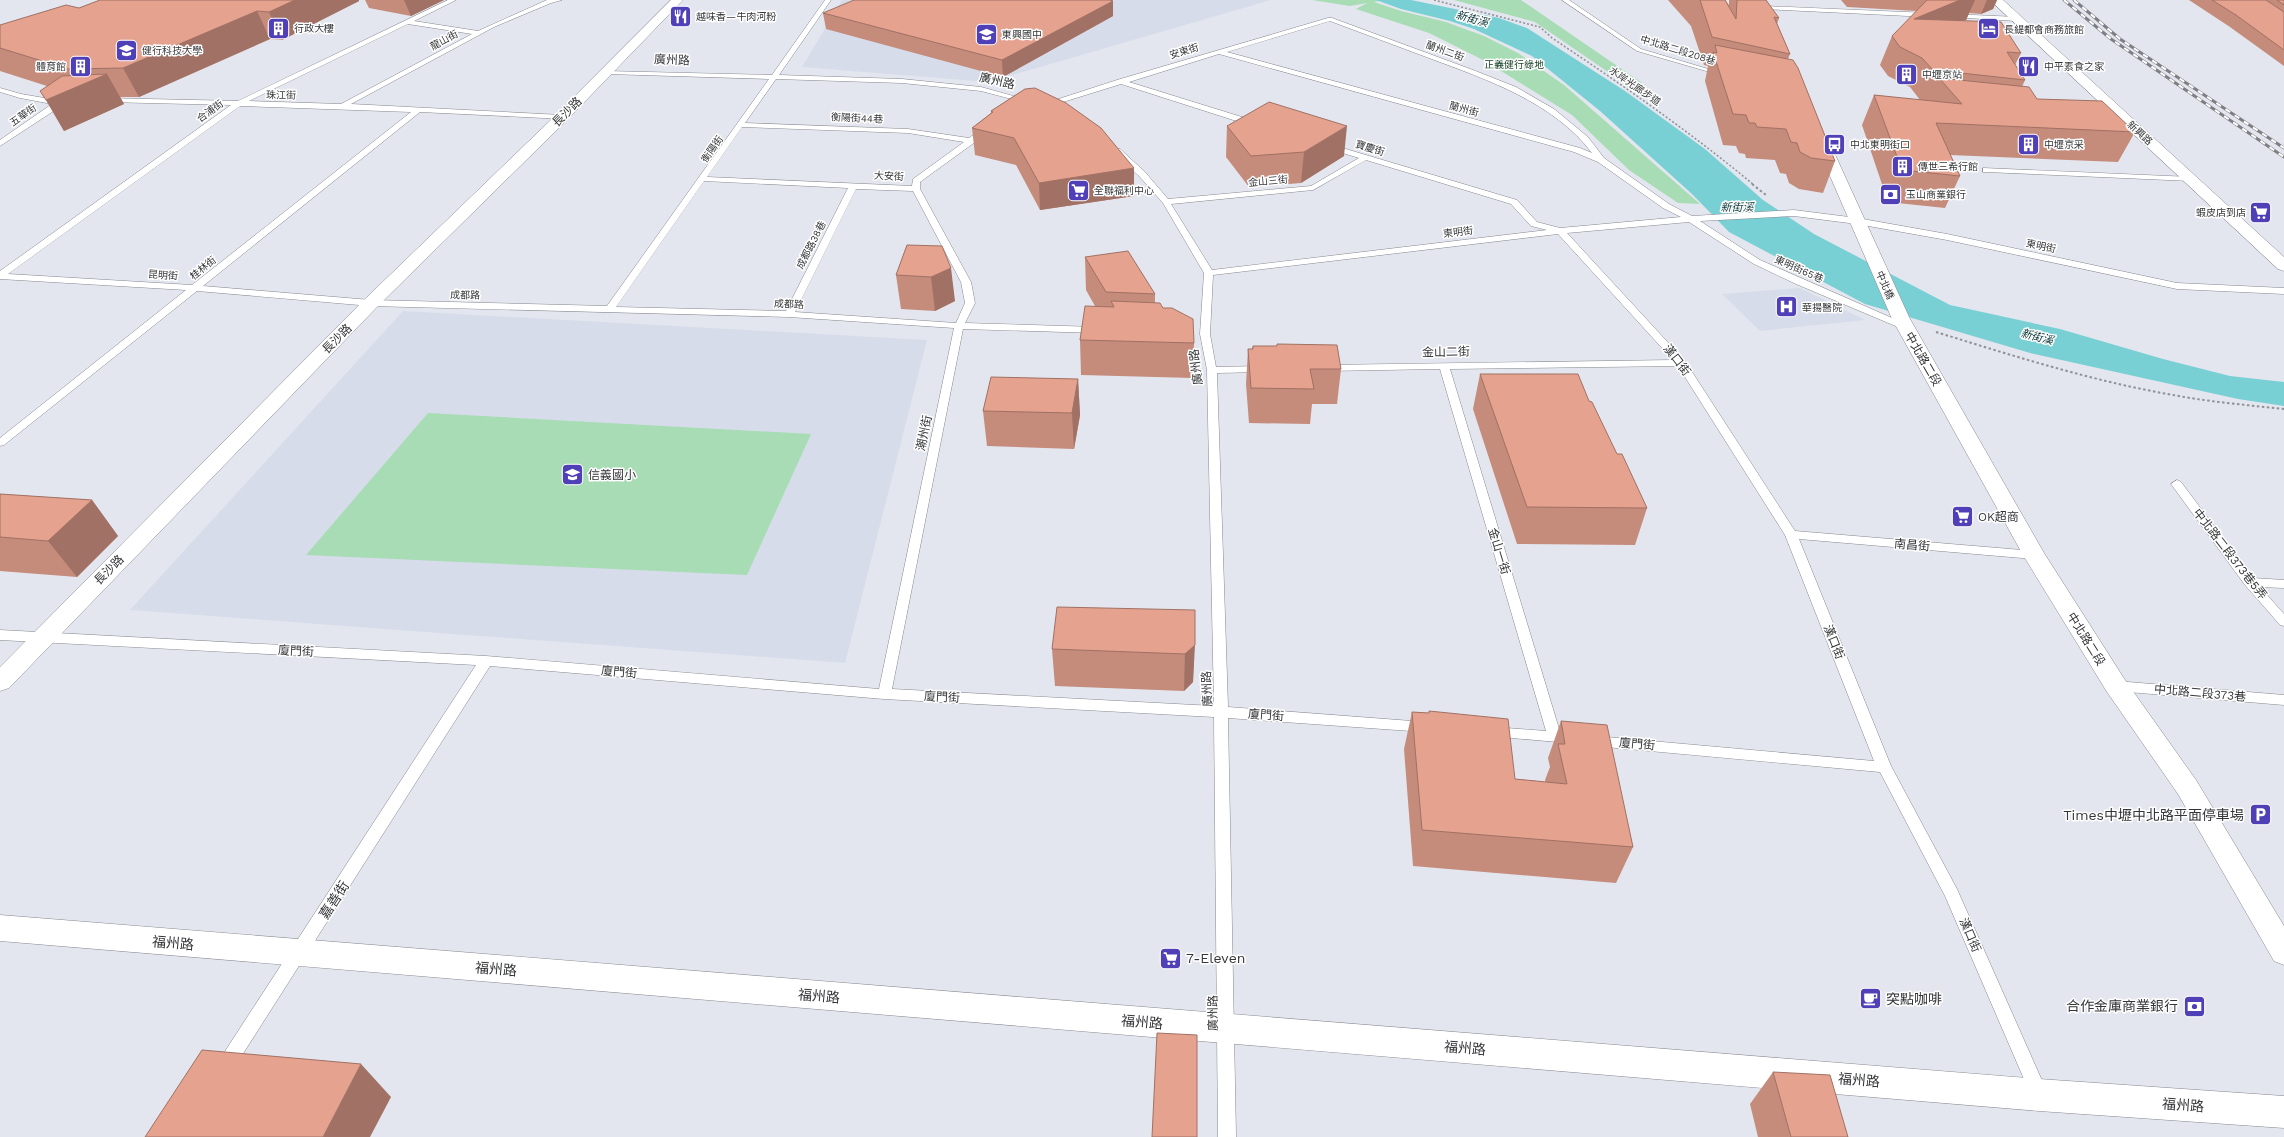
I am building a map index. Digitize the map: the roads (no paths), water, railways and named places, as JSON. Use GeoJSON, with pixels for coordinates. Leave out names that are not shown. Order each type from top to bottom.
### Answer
{"type":"FeatureCollection","features":[{"type":"Feature","properties":{"kind":"street","name":"長沙路"},"geometry":{"type":"LineString","coordinates":[[0,682],[371,303],[562,117],[678,0]]}},
{"type":"Feature","properties":{"kind":"street","name":"新興路"},"geometry":{"type":"LineString","coordinates":[[1996,0],[2284,266]]}},
{"type":"Feature","properties":{"kind":"street"},"geometry":{"type":"LineString","coordinates":[[1759,4],[1770,23]]}},
{"type":"Feature","properties":{"kind":"street"},"geometry":{"type":"LineString","coordinates":[[1815,126],[1856,221]]}},
{"type":"Feature","properties":{"kind":"street","name":"中北橋"},"geometry":{"type":"LineString","coordinates":[[1856,221],[1903,323]]}},
{"type":"Feature","properties":{"kind":"street","name":"中北路二段"},"geometry":{"type":"LineString","coordinates":[[1903,323],[2034,555],[2116,686],[2186,788],[2284,952]]}},
{"type":"Feature","properties":{"kind":"street","name":"福州路"},"geometry":{"type":"LineString","coordinates":[[0,928],[2039,1095],[2284,1112]]}},
{"type":"Feature","properties":{"kind":"lane","name":"合浦街"},"geometry":{"type":"LineString","coordinates":[[0,276],[238,104],[453,0]]}},
{"type":"Feature","properties":{"kind":"lane","name":"龍山街"},"geometry":{"type":"LineString","coordinates":[[342,106],[479,33],[552,1],[559,0]]}},
{"type":"Feature","properties":{"kind":"lane","name":"衡陽街"},"geometry":{"type":"LineString","coordinates":[[610,309],[828,0]]}},
{"type":"Feature","properties":{"kind":"lane","name":"中北路二段208巷"},"geometry":{"type":"LineString","coordinates":[[1565,0],[1639,50],[1728,75]]}},
{"type":"Feature","properties":{"kind":"lane"},"geometry":{"type":"LineString","coordinates":[[1759,4],[1939,15]]}},
{"type":"Feature","properties":{"kind":"lane"},"geometry":{"type":"LineString","coordinates":[[1947,16],[2017,19]]}},
{"type":"Feature","properties":{"kind":"lane","name":"安東街"},"geometry":{"type":"LineString","coordinates":[[1033,107],[1330,19]]}},
{"type":"Feature","properties":{"kind":"lane","name":"蘭州二街"},"geometry":{"type":"LineString","coordinates":[[1330,19],[1471,71],[1513,89],[1551,111],[1585,139],[1601,160]]}},
{"type":"Feature","properties":{"kind":"lane"},"geometry":{"type":"LineString","coordinates":[[406,22],[479,33]]}},
{"type":"Feature","properties":{"kind":"lane","name":"蘭州街"},"geometry":{"type":"LineString","coordinates":[[1218,52],[1577,150],[1601,160],[1666,206],[1691,219]]}},
{"type":"Feature","properties":{"kind":"lane","name":"廣州路"},"geometry":{"type":"LineString","coordinates":[[607,72],[902,81],[981,89],[1033,107],[1058,111]]}},
{"type":"Feature","properties":{"kind":"lane"},"geometry":{"type":"LineString","coordinates":[[1119,81],[1261,126]]}},
{"type":"Feature","properties":{"kind":"lane"},"geometry":{"type":"LineString","coordinates":[[0,90],[58,103],[71,102]]}},
{"type":"Feature","properties":{"kind":"lane","name":"珠江街"},"geometry":{"type":"LineString","coordinates":[[98,101],[342,106],[562,117]]}},
{"type":"Feature","properties":{"kind":"lane","name":"五華街"},"geometry":{"type":"LineString","coordinates":[[0,144],[58,103]]}},
{"type":"Feature","properties":{"kind":"lane","name":"桂林街"},"geometry":{"type":"LineString","coordinates":[[0,443],[419,109]]}},
{"type":"Feature","properties":{"kind":"lane","name":"衡陽街44巷"},"geometry":{"type":"LineString","coordinates":[[741,125],[908,130],[971,141]]}},
{"type":"Feature","properties":{"kind":"lane"},"geometry":{"type":"LineString","coordinates":[[2118,126],[2133,127]]}},
{"type":"Feature","properties":{"kind":"lane","name":"大安街"},"geometry":{"type":"LineString","coordinates":[[703,179],[916,188],[916,181],[990,128]]}},
{"type":"Feature","properties":{"kind":"lane","name":"寶慶街"},"geometry":{"type":"LineString","coordinates":[[1320,144],[1514,202],[1534,224],[1560,230]]}},
{"type":"Feature","properties":{"kind":"lane"},"geometry":{"type":"LineString","coordinates":[[1111,145],[1142,174],[1166,202],[1209,273]]}},
{"type":"Feature","properties":{"kind":"lane","name":"金山三街"},"geometry":{"type":"LineString","coordinates":[[1166,202],[1313,188],[1365,157]]}},
{"type":"Feature","properties":{"kind":"lane"},"geometry":{"type":"LineString","coordinates":[[1986,170],[2191,179]]}},
{"type":"Feature","properties":{"kind":"lane","name":"成都路38巷"},"geometry":{"type":"LineString","coordinates":[[789,314],[854,185]]}},
{"type":"Feature","properties":{"kind":"lane","name":"潮州街"},"geometry":{"type":"LineString","coordinates":[[884,694],[959,326],[970,303],[966,282],[916,188]]}},
{"type":"Feature","properties":{"kind":"lane","name":"東明街"},"geometry":{"type":"LineString","coordinates":[[1209,273],[1560,230],[1691,219],[1794,213],[1856,221],[1947,237],[2177,286],[2284,291]]}},
{"type":"Feature","properties":{"kind":"lane","name":"東明街65巷"},"geometry":{"type":"LineString","coordinates":[[1691,219],[1758,262],[1799,282],[1903,323]]}},
{"type":"Feature","properties":{"kind":"lane","name":"漢口街"},"geometry":{"type":"LineString","coordinates":[[1560,230],[1682,363],[1791,536],[1884,767],[1952,894],[2039,1095]]}},
{"type":"Feature","properties":{"kind":"lane","name":"廣州路"},"geometry":{"type":"LineString","coordinates":[[1209,273],[1201,334],[1212,370],[1221,712],[1227,1137]]}},
{"type":"Feature","properties":{"kind":"lane","name":"昆明街"},"geometry":{"type":"LineString","coordinates":[[0,276],[195,288],[371,303]]}},
{"type":"Feature","properties":{"kind":"lane","name":"成都路"},"geometry":{"type":"LineString","coordinates":[[371,303],[789,314],[959,326],[1110,331]]}},
{"type":"Feature","properties":{"kind":"lane","name":"金山二街"},"geometry":{"type":"LineString","coordinates":[[1312,368],[1444,365],[1682,363]]}},
{"type":"Feature","properties":{"kind":"lane","name":"金山一街"},"geometry":{"type":"LineString","coordinates":[[1444,365],[1555,737]]}},
{"type":"Feature","properties":{"kind":"lane"},"geometry":{"type":"LineString","coordinates":[[1212,370],[1274,369]]}},
{"type":"Feature","properties":{"kind":"lane","name":"中北路二段373巷5弄"},"geometry":{"type":"LineString","coordinates":[[2177,484],[2249,582],[2284,622]]}},
{"type":"Feature","properties":{"kind":"lane","name":"南昌街"},"geometry":{"type":"LineString","coordinates":[[1791,536],[2034,555]]}},
{"type":"Feature","properties":{"kind":"lane"},"geometry":{"type":"LineString","coordinates":[[2249,582],[2284,584]]}},
{"type":"Feature","properties":{"kind":"lane","name":"廈門街"},"geometry":{"type":"LineString","coordinates":[[0,635],[42,639],[486,661],[884,694],[1221,712],[1435,728]]}},
{"type":"Feature","properties":{"kind":"lane","name":"嘉善街"},"geometry":{"type":"LineString","coordinates":[[218,1078],[300,953],[486,661]]}},
{"type":"Feature","properties":{"kind":"lane","name":"中北路二段373巷"},"geometry":{"type":"LineString","coordinates":[[2116,686],[2284,700]]}},
{"type":"Feature","properties":{"kind":"lane","name":"廈門街"},"geometry":{"type":"LineString","coordinates":[[1483,732],[1555,737],[1884,767]]}},
{"type":"Feature","properties":{"kind":"water","name":"新街溪"},"geometry":{"type":"Polygon","coordinates":[[[1376,0],[1411,0],[1499,18],[1527,28],[1625,91],[1705,149],[1763,200],[1814,234],[1950,305],[2060,329],[2163,359],[2230,376],[2284,382],[2284,406],[2238,399],[2030,353],[1865,304],[1729,232],[1692,194],[1600,111],[1532,56],[1474,29],[1450,21],[1401,9],[1376,0]]]}},
{"type":"Feature","properties":{"kind":"railway"},"geometry":{"type":"LineString","coordinates":[[2064,0],[2111,39],[2284,157]]}},
{"type":"Feature","properties":{"kind":"railway"},"geometry":{"type":"LineString","coordinates":[[2074,0],[2120,39],[2284,148]]}},
{"type":"Feature","properties":{"kind":"place","name":"越味香—牛肉河粉"},"geometry":{"type":"Point","coordinates":[680,16]}},
{"type":"Feature","properties":{"kind":"place","name":"行政大樓"},"geometry":{"type":"Point","coordinates":[278,28]}},
{"type":"Feature","properties":{"kind":"place","name":"長緹都會商務旅館"},"geometry":{"type":"Point","coordinates":[1989,29]}},
{"type":"Feature","properties":{"kind":"place","name":"東興國中"},"geometry":{"type":"Point","coordinates":[987,34]}},
{"type":"Feature","properties":{"kind":"place","name":"健行科技大學"},"geometry":{"type":"Point","coordinates":[127,50]}},
{"type":"Feature","properties":{"kind":"place","name":"體育館"},"geometry":{"type":"Point","coordinates":[81,66]}},
{"type":"Feature","properties":{"kind":"place","name":"中平素食之家"},"geometry":{"type":"Point","coordinates":[2028,66]}},
{"type":"Feature","properties":{"kind":"place","name":"中壢京站"},"geometry":{"type":"Point","coordinates":[1907,74]}},
{"type":"Feature","properties":{"kind":"place","name":"中北東明街口"},"geometry":{"type":"Point","coordinates":[1835,144]}},
{"type":"Feature","properties":{"kind":"place","name":"中壢京采"},"geometry":{"type":"Point","coordinates":[2028,144]}},
{"type":"Feature","properties":{"kind":"place","name":"傳世三希行館"},"geometry":{"type":"Point","coordinates":[1902,166]}},
{"type":"Feature","properties":{"kind":"place","name":"全聯福利中心"},"geometry":{"type":"Point","coordinates":[1079,190]}},
{"type":"Feature","properties":{"kind":"place","name":"玉山商業銀行"},"geometry":{"type":"Point","coordinates":[1891,194]}},
{"type":"Feature","properties":{"kind":"place","name":"蝦皮店到店"},"geometry":{"type":"Point","coordinates":[2261,212]}},
{"type":"Feature","properties":{"kind":"place","name":"華揚醫院"},"geometry":{"type":"Point","coordinates":[1787,307]}},
{"type":"Feature","properties":{"kind":"place","name":"信義國小"},"geometry":{"type":"Point","coordinates":[573,475]}},
{"type":"Feature","properties":{"kind":"place","name":"OK超商"},"geometry":{"type":"Point","coordinates":[1963,517]}},
{"type":"Feature","properties":{"kind":"place","name":"Times中壢中北路平面停車場"},"geometry":{"type":"Point","coordinates":[2260,815]}},
{"type":"Feature","properties":{"kind":"place","name":"7-Eleven"},"geometry":{"type":"Point","coordinates":[1171,958]}},
{"type":"Feature","properties":{"kind":"place","name":"突點咖啡"},"geometry":{"type":"Point","coordinates":[1871,999]}},
{"type":"Feature","properties":{"kind":"place","name":"合作金庫商業銀行"},"geometry":{"type":"Point","coordinates":[2194,1006]}},
{"type":"Feature","properties":{"kind":"park label","name":"正義健行綠地"},"geometry":{"type":"Point","coordinates":[1514,64]}}]}
